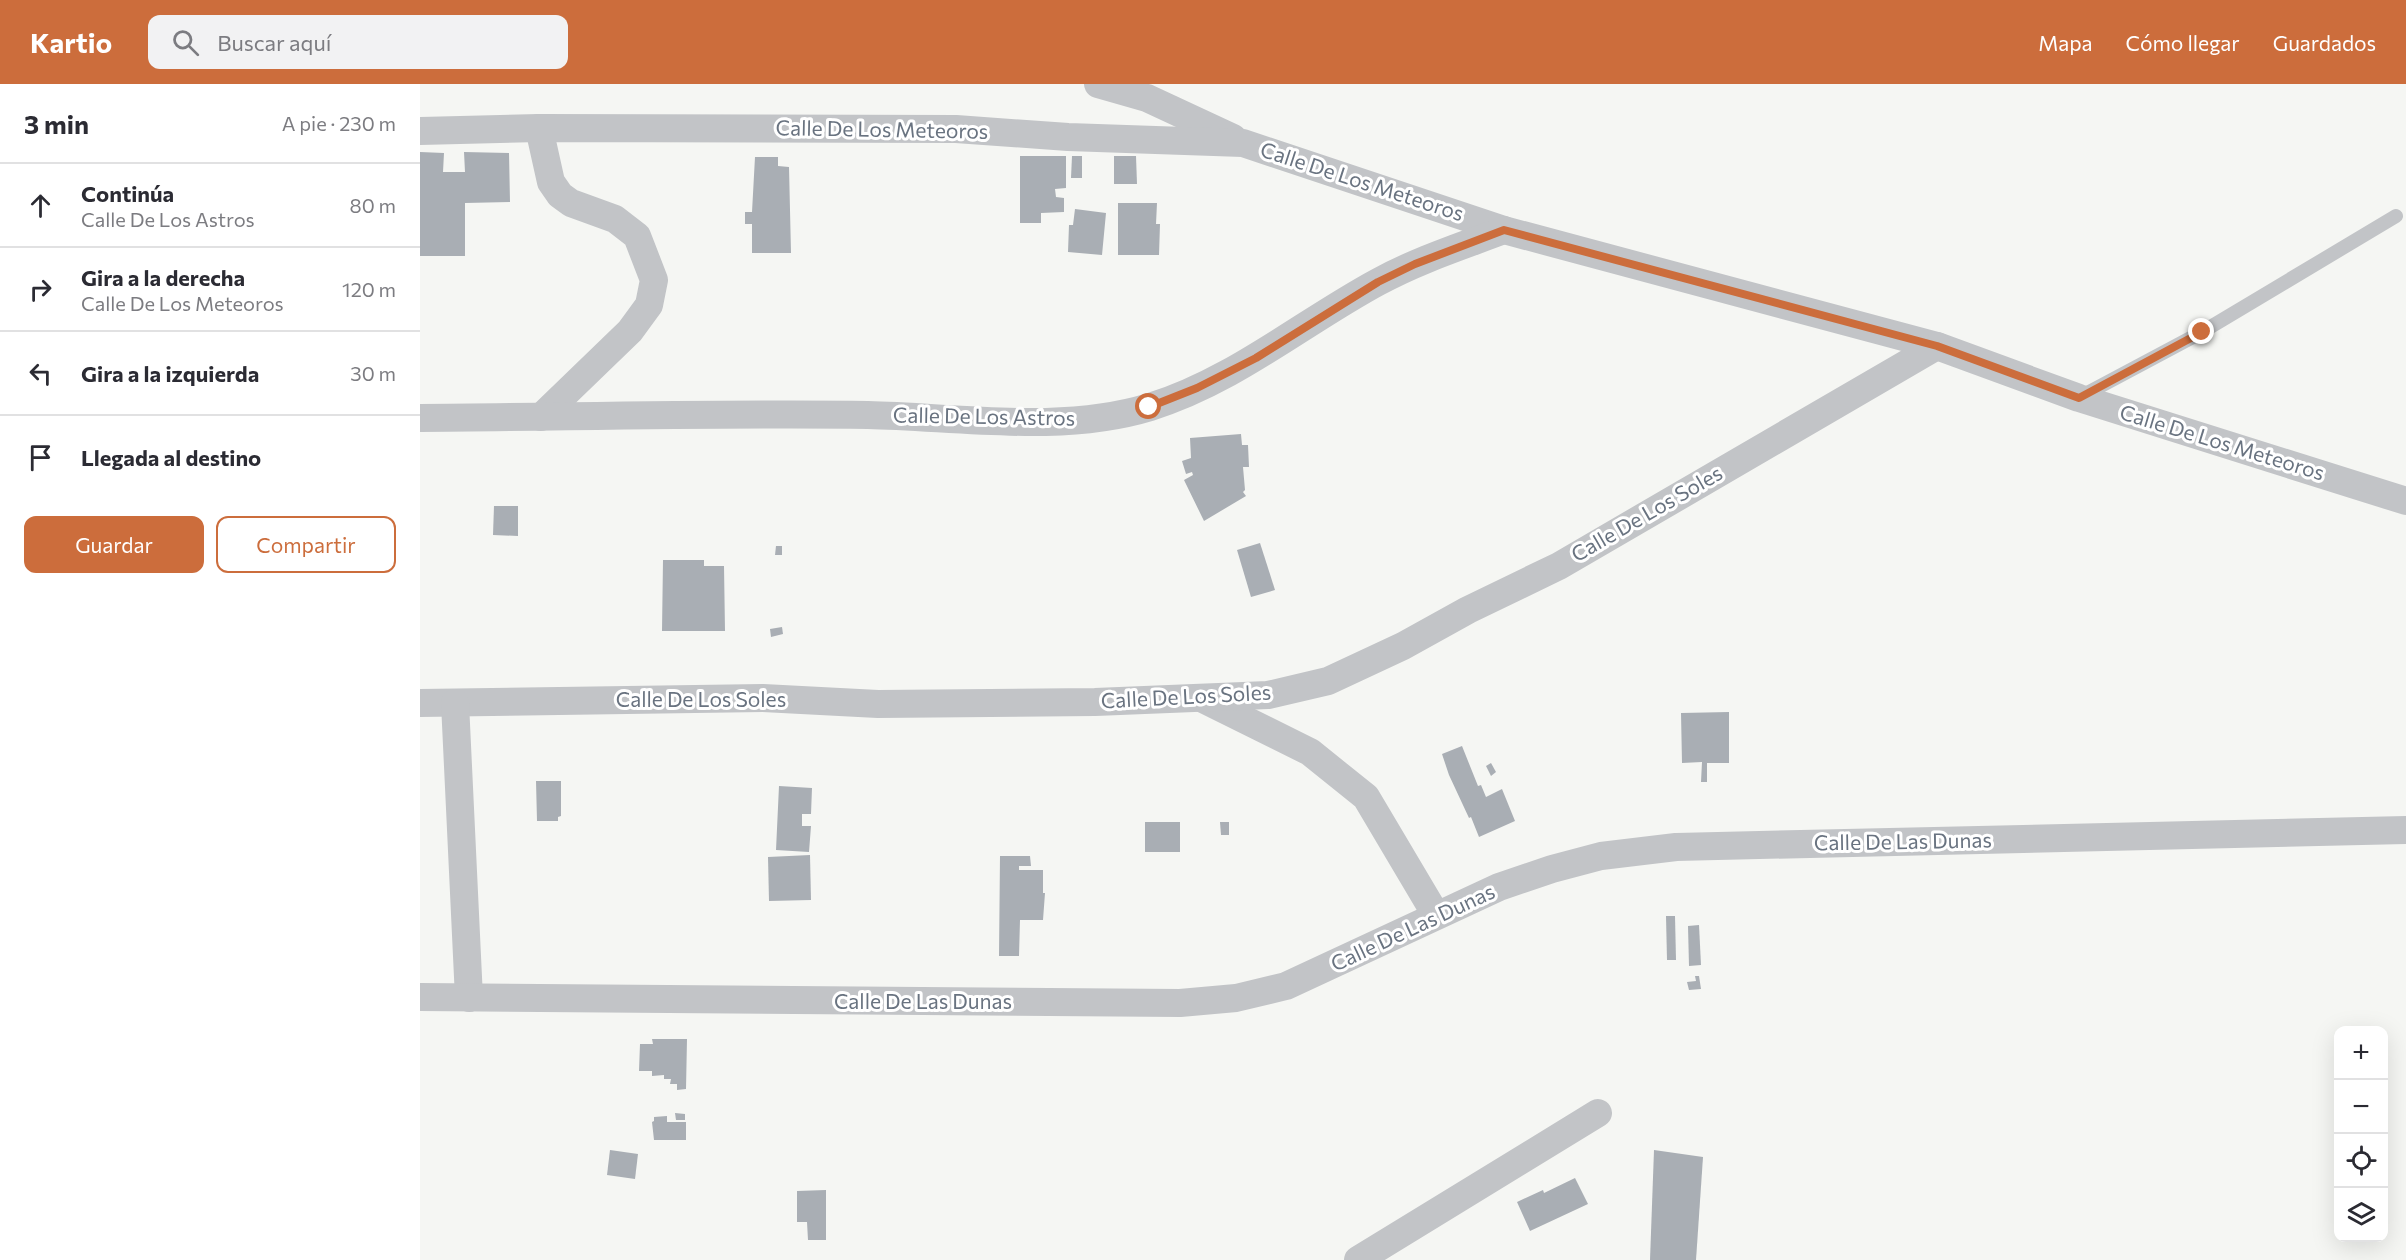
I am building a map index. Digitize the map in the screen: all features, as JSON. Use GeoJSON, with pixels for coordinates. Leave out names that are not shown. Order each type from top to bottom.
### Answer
{"type":"FeatureCollection","features":[{"type":"Feature","properties":{"kind":"street"},"geometry":{"type":"LineString","coordinates":[[1098,84],[1147,98],[1243,143]]}},
{"type":"Feature","properties":{"kind":"street"},"geometry":{"type":"LineString","coordinates":[[539,128],[551,182],[560,195],[571,203],[615,219],[637,236],[654,280],[650,305],[630,331],[541,417]]}},
{"type":"Feature","properties":{"kind":"street","name":"Calle De Los Meteoros"},"geometry":{"type":"LineString","coordinates":[[420,131],[539,128],[956,129],[1068,137],[1243,143],[1504,230],[1937,346],[2079,398],[2406,501]]}},
{"type":"Feature","properties":{"kind":"street","name":"Calle De Los Astros"},"geometry":{"type":"LineString","coordinates":[[420,418],[869,415],[1050,420],[1095,417],[1149,407],[1197,388],[1256,358],[1378,282],[1415,264],[1504,230]]}},
{"type":"Feature","properties":{"kind":"street","name":"Calle De Los Soles"},"geometry":{"type":"LineString","coordinates":[[420,703],[763,698],[878,704],[987,704],[1268,695],[1328,681],[1403,646],[1468,610],[1559,566],[1937,346]]}},
{"type":"Feature","properties":{"kind":"street"},"geometry":{"type":"LineString","coordinates":[[1198,697],[1310,752],[1366,797],[1436,915]]}},
{"type":"Feature","properties":{"kind":"street"},"geometry":{"type":"LineString","coordinates":[[455,703],[469,998]]}},
{"type":"Feature","properties":{"kind":"street","name":"Calle De Las Dunas"},"geometry":{"type":"LineString","coordinates":[[420,997],[1180,1003],[1236,998],[1286,986],[1499,887],[1552,869],[1601,856],[1676,848],[2406,830]]}},
{"type":"Feature","properties":{"kind":"street"},"geometry":{"type":"LineString","coordinates":[[1358,1260],[1598,1113]]}},
{"type":"Feature","properties":{"kind":"lane"},"geometry":{"type":"LineString","coordinates":[[2079,398],[2202,332],[2396,216]]}},
{"type":"Feature","properties":{"kind":"building"},"geometry":{"type":"Polygon","coordinates":[[[420,152],[444,153],[443,172],[465,172],[464,152],[509,153],[510,202],[465,203],[465,256],[420,256],[420,152]]]}},
{"type":"Feature","properties":{"kind":"building"},"geometry":{"type":"Polygon","coordinates":[[[1020,156],[1066,156],[1066,188],[1055,189],[1056,197],[1064,198],[1064,212],[1041,213],[1041,223],[1020,223],[1020,156]]]}},
{"type":"Feature","properties":{"kind":"building"},"geometry":{"type":"Polygon","coordinates":[[[1072,156],[1082,156],[1082,178],[1071,178],[1072,156]]]}},
{"type":"Feature","properties":{"kind":"building"},"geometry":{"type":"Polygon","coordinates":[[[1114,156],[1136,156],[1137,184],[1114,184],[1114,156]]]}},
{"type":"Feature","properties":{"kind":"building"},"geometry":{"type":"Polygon","coordinates":[[[755,157],[778,157],[778,166],[789,167],[791,253],[752,253],[752,224],[745,224],[745,212],[752,212],[755,157]]]}},
{"type":"Feature","properties":{"kind":"building"},"geometry":{"type":"Polygon","coordinates":[[[1118,203],[1157,203],[1156,224],[1160,224],[1159,255],[1118,255],[1118,203]]]}},
{"type":"Feature","properties":{"kind":"building"},"geometry":{"type":"Polygon","coordinates":[[[1075,209],[1106,213],[1102,255],[1068,252],[1069,225],[1073,225],[1075,209]]]}},
{"type":"Feature","properties":{"kind":"building"},"geometry":{"type":"Polygon","coordinates":[[[1241,434],[1242,445],[1248,445],[1249,467],[1243,467],[1245,490],[1243,492],[1246,496],[1204,521],[1184,480],[1193,475],[1192,472],[1186,474],[1182,461],[1191,458],[1190,438],[1241,434]]]}},
{"type":"Feature","properties":{"kind":"building"},"geometry":{"type":"Polygon","coordinates":[[[494,506],[518,506],[518,536],[493,535],[494,506]]]}},
{"type":"Feature","properties":{"kind":"building"},"geometry":{"type":"Polygon","coordinates":[[[1260,543],[1275,590],[1251,597],[1237,550],[1260,543]]]}},
{"type":"Feature","properties":{"kind":"building"},"geometry":{"type":"Polygon","coordinates":[[[776,546],[782,546],[782,555],[775,555],[776,546]]]}},
{"type":"Feature","properties":{"kind":"building"},"geometry":{"type":"Polygon","coordinates":[[[663,560],[704,560],[704,566],[724,566],[725,631],[662,631],[663,560]]]}},
{"type":"Feature","properties":{"kind":"building"},"geometry":{"type":"Polygon","coordinates":[[[782,627],[783,634],[771,637],[770,629],[782,627]]]}},
{"type":"Feature","properties":{"kind":"building"},"geometry":{"type":"Polygon","coordinates":[[[1729,712],[1729,763],[1707,763],[1707,782],[1701,782],[1702,762],[1682,763],[1681,713],[1729,712]]]}},
{"type":"Feature","properties":{"kind":"building"},"geometry":{"type":"Polygon","coordinates":[[[1462,746],[1478,786],[1481,785],[1486,797],[1502,789],[1515,821],[1479,837],[1449,775],[1442,754],[1462,746]]]}},
{"type":"Feature","properties":{"kind":"building"},"geometry":{"type":"Polygon","coordinates":[[[1491,763],[1496,772],[1491,776],[1486,766],[1491,763]]]}},
{"type":"Feature","properties":{"kind":"building"},"geometry":{"type":"Polygon","coordinates":[[[536,781],[561,781],[561,816],[558,817],[558,821],[537,821],[536,781]]]}},
{"type":"Feature","properties":{"kind":"building"},"geometry":{"type":"Polygon","coordinates":[[[779,786],[812,788],[811,814],[802,814],[802,826],[811,826],[809,852],[776,850],[779,786]]]}},
{"type":"Feature","properties":{"kind":"building"},"geometry":{"type":"Polygon","coordinates":[[[1145,822],[1180,822],[1180,852],[1145,852],[1145,822]]]}},
{"type":"Feature","properties":{"kind":"building"},"geometry":{"type":"Polygon","coordinates":[[[1220,822],[1229,822],[1229,835],[1221,835],[1220,822]]]}},
{"type":"Feature","properties":{"kind":"building"},"geometry":{"type":"Polygon","coordinates":[[[810,855],[811,900],[769,901],[768,857],[810,855]]]}},
{"type":"Feature","properties":{"kind":"building"},"geometry":{"type":"Polygon","coordinates":[[[1000,856],[1030,856],[1031,866],[1019,866],[1019,870],[1043,870],[1043,893],[1045,893],[1043,920],[1020,920],[1019,956],[999,956],[1000,856]]]}},
{"type":"Feature","properties":{"kind":"building"},"geometry":{"type":"Polygon","coordinates":[[[1666,916],[1675,916],[1676,960],[1667,960],[1666,916]]]}},
{"type":"Feature","properties":{"kind":"building"},"geometry":{"type":"Polygon","coordinates":[[[1699,925],[1701,965],[1689,966],[1688,926],[1699,925]]]}},
{"type":"Feature","properties":{"kind":"building"},"geometry":{"type":"Polygon","coordinates":[[[1695,976],[1699,976],[1701,989],[1689,990],[1687,982],[1696,981],[1695,976]]]}},
{"type":"Feature","properties":{"kind":"building"},"geometry":{"type":"Polygon","coordinates":[[[652,1039],[687,1039],[686,1089],[677,1090],[677,1084],[670,1084],[671,1079],[664,1079],[664,1075],[652,1076],[652,1071],[639,1071],[640,1044],[653,1044],[652,1039]]]}},
{"type":"Feature","properties":{"kind":"building"},"geometry":{"type":"Polygon","coordinates":[[[675,1113],[685,1114],[685,1120],[676,1120],[675,1113]]]}},
{"type":"Feature","properties":{"kind":"building"},"geometry":{"type":"Polygon","coordinates":[[[667,1116],[667,1122],[686,1122],[686,1140],[654,1140],[652,1122],[654,1117],[667,1116]]]}},
{"type":"Feature","properties":{"kind":"building"},"geometry":{"type":"Polygon","coordinates":[[[610,1150],[638,1154],[635,1179],[607,1175],[610,1150]]]}},
{"type":"Feature","properties":{"kind":"building"},"geometry":{"type":"Polygon","coordinates":[[[1654,1150],[1703,1157],[1696,1260],[1650,1260],[1654,1150]]]}},
{"type":"Feature","properties":{"kind":"building"},"geometry":{"type":"Polygon","coordinates":[[[1575,1178],[1588,1204],[1530,1231],[1517,1202],[1543,1190],[1544,1193],[1575,1178]]]}},
{"type":"Feature","properties":{"kind":"building"},"geometry":{"type":"Polygon","coordinates":[[[826,1190],[826,1240],[808,1240],[807,1222],[797,1222],[797,1191],[826,1190]]]}},
{"type":"Feature","properties":{"kind":"route"},"geometry":{"type":"LineString","coordinates":[[1149,407],[1197,388],[1256,358],[1378,282],[1415,264],[1504,230],[1937,346],[2079,398],[2202,332]]}}]}
